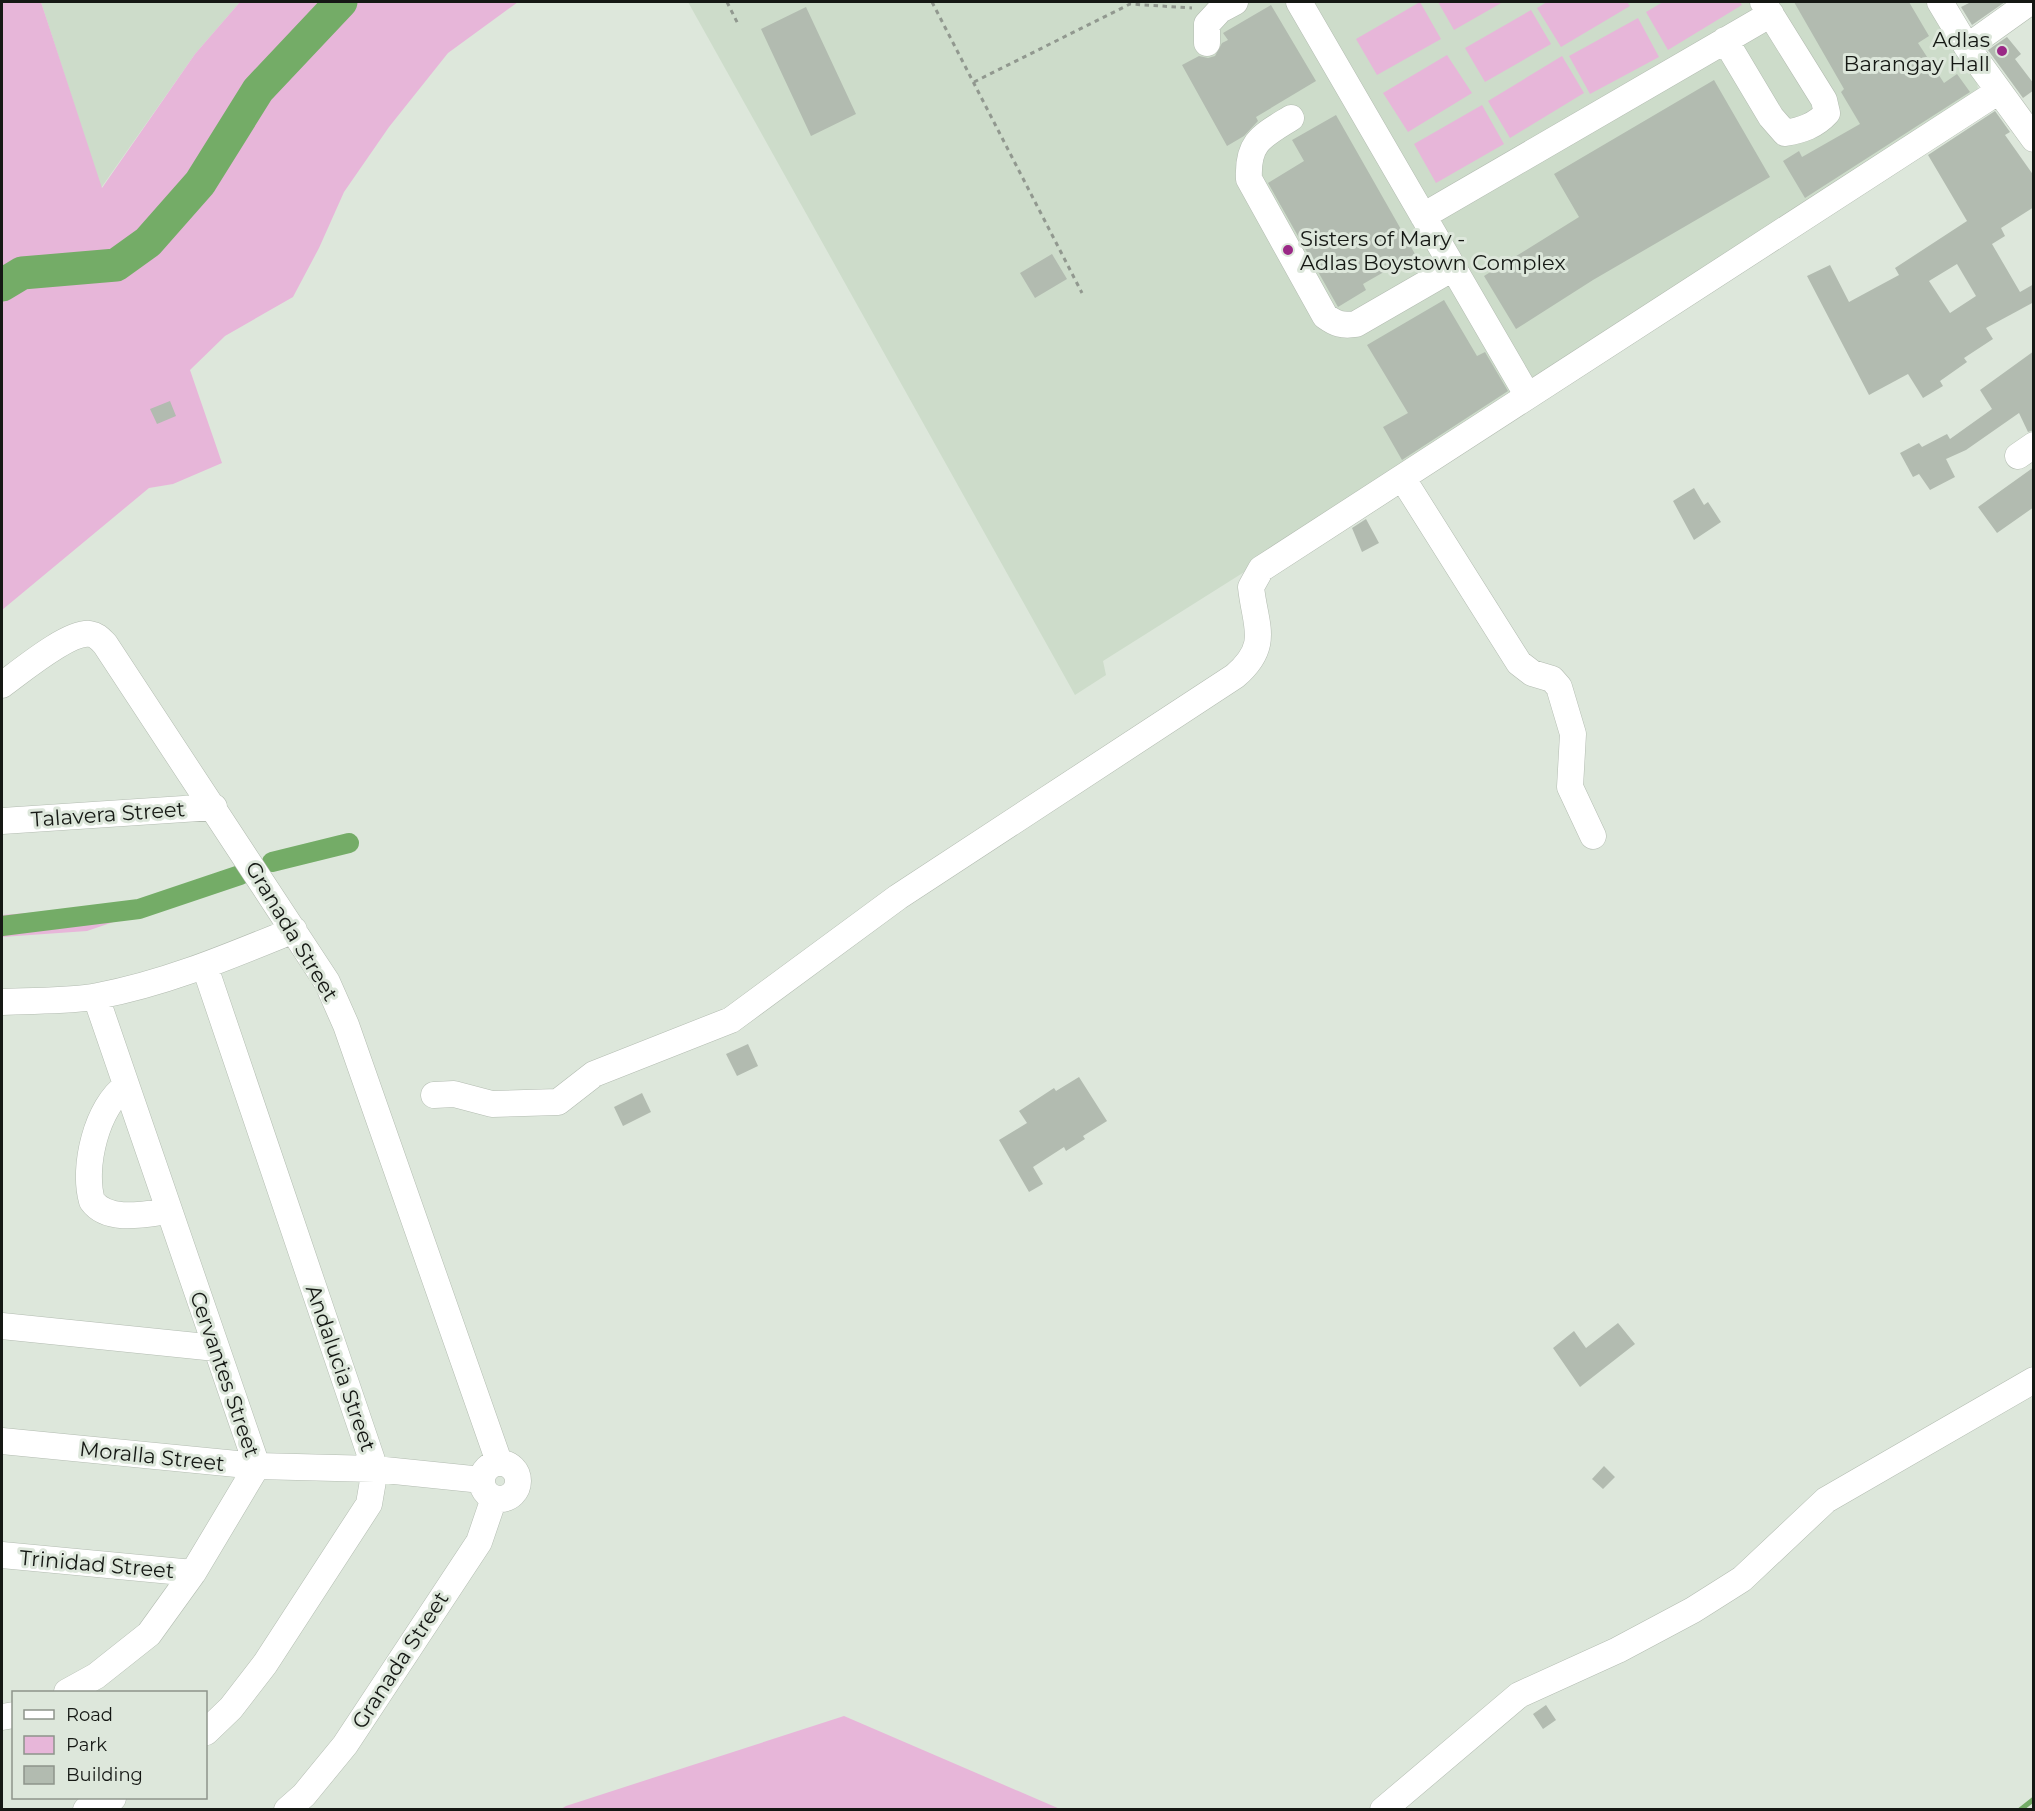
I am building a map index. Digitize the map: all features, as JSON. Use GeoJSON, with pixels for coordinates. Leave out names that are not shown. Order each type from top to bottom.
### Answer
{"type":"FeatureCollection","features":[{"type":"Feature","properties":{"kind":"street"},"geometry":{"type":"LineString","coordinates":[[1299,2],[1526,393]]}},
{"type":"Feature","properties":{"kind":"street"},"geometry":{"type":"LineString","coordinates":[[1940,2],[1967,47],[2034,139]]}},
{"type":"Feature","properties":{"kind":"street"},"geometry":{"type":"LineString","coordinates":[[1967,47],[2030,2]]}},
{"type":"Feature","properties":{"kind":"street"},"geometry":{"type":"LineString","coordinates":[[1207,43],[1207,24],[1228,6]]}},
{"type":"Feature","properties":{"kind":"street"},"geometry":{"type":"LineString","coordinates":[[1423,216],[1725,40],[1767,8],[1824,100],[1827,113],[1818,123],[1799,131],[1785,133],[1771,117],[1725,40]]}},
{"type":"Feature","properties":{"kind":"street"},"geometry":{"type":"LineString","coordinates":[[434,1095],[454,1094],[492,1104],[558,1102],[594,1074],[731,1020],[898,897],[1247,666],[1257,640],[1259,623],[1251,587],[1261,569],[1999,91]]}},
{"type":"Feature","properties":{"kind":"street"},"geometry":{"type":"LineString","coordinates":[[1291,118],[1259,138],[1248,159],[1249,179],[1325,316],[1334,323],[1344,326],[1356,324],[1453,268]]}},
{"type":"Feature","properties":{"kind":"street"},"geometry":{"type":"LineString","coordinates":[[1403,479],[1519,663],[1532,673],[1552,679],[1559,687],[1573,734],[1570,787],[1593,836]]}},
{"type":"Feature","properties":{"kind":"street","name":"Granada Street"},"geometry":{"type":"LineString","coordinates":[[2,685],[70,639],[89,634],[98,637],[105,644],[214,807],[327,982],[346,1025],[492,1480],[478,1542],[345,1745],[304,1795],[287,1809]]}},
{"type":"Feature","properties":{"kind":"street","name":"Talavera Street"},"geometry":{"type":"LineString","coordinates":[[2,821],[214,807]]}},
{"type":"Feature","properties":{"kind":"street"},"geometry":{"type":"LineString","coordinates":[[2,1002],[96,997],[150,985],[205,967],[294,930]]}},
{"type":"Feature","properties":{"kind":"street","name":"Andalucia Street"},"geometry":{"type":"LineString","coordinates":[[205,967],[375,1470],[369,1504],[265,1664],[231,1708],[207,1731]]}},
{"type":"Feature","properties":{"kind":"street","name":"Cervantes Street"},"geometry":{"type":"LineString","coordinates":[[69,1691],[96,1676],[149,1634],[193,1573],[257,1466],[96,997]]}},
{"type":"Feature","properties":{"kind":"street"},"geometry":{"type":"LineString","coordinates":[[126,1086],[109,1102],[98,1128],[90,1176],[92,1201],[102,1210],[120,1215],[169,1211]]}},
{"type":"Feature","properties":{"kind":"street"},"geometry":{"type":"LineString","coordinates":[[2,1326],[216,1348]]}},
{"type":"Feature","properties":{"kind":"street"},"geometry":{"type":"LineString","coordinates":[[1383,1809],[1519,1695],[1618,1650],[1693,1610],[1742,1579],[1826,1500],[2034,1380]]}},
{"type":"Feature","properties":{"kind":"street","name":"Moralla Street"},"geometry":{"type":"LineString","coordinates":[[2,1441],[257,1466],[375,1470],[492,1480]]}},
{"type":"Feature","properties":{"kind":"street","name":"Trinidad Street"},"geometry":{"type":"LineString","coordinates":[[2,1555],[193,1573]]}},
{"type":"Feature","properties":{"kind":"street"},"geometry":{"type":"LineString","coordinates":[[86,1809],[108,1799]]}},
{"type":"Feature","properties":{"kind":"path"},"geometry":{"type":"LineString","coordinates":[[727,2],[739,26]]}},
{"type":"Feature","properties":{"kind":"path"},"geometry":{"type":"LineString","coordinates":[[932,2],[1082,293]]}},
{"type":"Feature","properties":{"kind":"path"},"geometry":{"type":"LineString","coordinates":[[973,82],[1130,3],[1228,6]]}},
{"type":"Feature","properties":{"kind":"shaded area"},"geometry":{"type":"Polygon","coordinates":[[[41,2],[240,2],[195,54],[101,188],[41,2]]]}},
{"type":"Feature","properties":{"kind":"shaded area","name":"Sisters of Mary - Adlas Boystown Complex"},"geometry":{"type":"Polygon","coordinates":[[[688,2],[1928,2],[1977,82],[1979,96],[1395,477],[1103,661],[1106,675],[1075,695],[688,2]]]}},
{"type":"Feature","properties":{"kind":"green space"},"geometry":{"type":"Polygon","coordinates":[[[2,2],[41,2],[102,188],[195,54],[240,2],[518,2],[448,53],[389,127],[344,192],[319,248],[293,297],[225,336],[190,370],[222,463],[173,484],[149,488],[2,610],[2,2]]]}},
{"type":"Feature","properties":{"kind":"green space"},"geometry":{"type":"Polygon","coordinates":[[[1420,2],[1441,39],[1377,75],[1356,39],[1420,2]]]}},
{"type":"Feature","properties":{"kind":"green space"},"geometry":{"type":"Polygon","coordinates":[[[1438,2],[1503,2],[1454,30],[1438,2]]]}},
{"type":"Feature","properties":{"kind":"green space"},"geometry":{"type":"Polygon","coordinates":[[[1547,2],[1627,2],[1630,6],[1561,47],[1537,8],[1547,2]]]}},
{"type":"Feature","properties":{"kind":"green space"},"geometry":{"type":"Polygon","coordinates":[[[1663,2],[1740,2],[1742,5],[1668,50],[1646,12],[1663,2]]]}},
{"type":"Feature","properties":{"kind":"green space"},"geometry":{"type":"Polygon","coordinates":[[[1531,10],[1551,44],[1485,82],[1465,48],[1531,10]]]}},
{"type":"Feature","properties":{"kind":"green space"},"geometry":{"type":"Polygon","coordinates":[[[1638,18],[1659,57],[1590,94],[1569,56],[1638,18]]]}},
{"type":"Feature","properties":{"kind":"green space"},"geometry":{"type":"Polygon","coordinates":[[[1447,55],[1472,93],[1408,132],[1383,93],[1447,55]]]}},
{"type":"Feature","properties":{"kind":"green space"},"geometry":{"type":"Polygon","coordinates":[[[1562,56],[1584,93],[1510,138],[1488,101],[1562,56]]]}},
{"type":"Feature","properties":{"kind":"green space"},"geometry":{"type":"Polygon","coordinates":[[[1482,105],[1504,144],[1436,183],[1414,144],[1482,105]]]}},
{"type":"Feature","properties":{"kind":"green space"},"geometry":{"type":"Polygon","coordinates":[[[236,870],[243,878],[87,931],[2,937],[2,915],[140,904],[236,870]]]}},
{"type":"Feature","properties":{"kind":"green space"},"geometry":{"type":"Polygon","coordinates":[[[844,1716],[1060,1809],[561,1809],[566,1806],[844,1716]]]}},
{"type":"Feature","properties":{"kind":"building"},"geometry":{"type":"Polygon","coordinates":[[[1794,2],[1909,2],[1929,36],[1918,43],[1944,83],[1957,74],[1970,92],[1805,198],[1783,161],[1799,151],[1802,157],[1860,124],[1841,92],[1844,89],[1794,2]]]}},
{"type":"Feature","properties":{"kind":"building"},"geometry":{"type":"Polygon","coordinates":[[[1971,2],[2005,2],[1972,25],[1961,7],[1971,2]]]}},
{"type":"Feature","properties":{"kind":"building"},"geometry":{"type":"Polygon","coordinates":[[[1271,5],[1316,81],[1256,117],[1258,121],[1244,136],[1227,146],[1182,65],[1199,56],[1208,58],[1215,56],[1222,43],[1228,40],[1223,33],[1271,5]]]}},
{"type":"Feature","properties":{"kind":"building"},"geometry":{"type":"Polygon","coordinates":[[[806,7],[856,114],[811,136],[761,29],[806,7]]]}},
{"type":"Feature","properties":{"kind":"building"},"geometry":{"type":"Polygon","coordinates":[[[2007,37],[2021,54],[2015,59],[2034,84],[2034,90],[2023,98],[1988,50],[2007,37]]]}},
{"type":"Feature","properties":{"kind":"building"},"geometry":{"type":"Polygon","coordinates":[[[1714,80],[1770,177],[1593,280],[1516,329],[1484,276],[1579,217],[1554,174],[1714,80]]]}},
{"type":"Feature","properties":{"kind":"building"},"geometry":{"type":"Polygon","coordinates":[[[1995,111],[2010,132],[2005,135],[2034,176],[2034,207],[2001,228],[2005,236],[1992,244],[2020,292],[2034,284],[2034,302],[1986,328],[1993,339],[1964,358],[1967,362],[1940,381],[1943,386],[1923,398],[1908,374],[1869,395],[1807,276],[1830,265],[1849,302],[1899,275],[1895,268],[1967,221],[1928,155],[1995,111]],[[1957,264],[1929,281],[1950,313],[1976,296],[1957,264]]]}},
{"type":"Feature","properties":{"kind":"building"},"geometry":{"type":"Polygon","coordinates":[[[1336,115],[1415,254],[1363,284],[1366,290],[1338,307],[1268,183],[1304,161],[1292,140],[1336,115]]]}},
{"type":"Feature","properties":{"kind":"building"},"geometry":{"type":"Polygon","coordinates":[[[1052,254],[1067,279],[1035,298],[1020,273],[1052,254]]]}},
{"type":"Feature","properties":{"kind":"building"},"geometry":{"type":"Polygon","coordinates":[[[1444,300],[1477,356],[1485,352],[1508,391],[1402,460],[1383,427],[1408,413],[1367,345],[1444,300]]]}},
{"type":"Feature","properties":{"kind":"building"},"geometry":{"type":"Polygon","coordinates":[[[2034,351],[2034,430],[2028,432],[2019,413],[1966,450],[1946,459],[1955,477],[1930,490],[1919,474],[1913,477],[1900,453],[1919,443],[1922,447],[1947,434],[1950,439],[1992,409],[1980,390],[2034,351]]]}},
{"type":"Feature","properties":{"kind":"building"},"geometry":{"type":"Polygon","coordinates":[[[170,401],[176,416],[157,424],[150,409],[170,401]]]}},
{"type":"Feature","properties":{"kind":"building"},"geometry":{"type":"Polygon","coordinates":[[[2034,467],[2034,507],[1997,533],[1978,507],[2034,467]]]}},
{"type":"Feature","properties":{"kind":"building"},"geometry":{"type":"Polygon","coordinates":[[[1694,488],[1704,505],[1708,502],[1721,522],[1694,540],[1673,501],[1694,488]]]}},
{"type":"Feature","properties":{"kind":"building"},"geometry":{"type":"Polygon","coordinates":[[[1366,519],[1379,543],[1362,552],[1352,528],[1366,519]]]}},
{"type":"Feature","properties":{"kind":"building"},"geometry":{"type":"Polygon","coordinates":[[[748,1044],[758,1066],[737,1076],[726,1054],[748,1044]]]}},
{"type":"Feature","properties":{"kind":"building"},"geometry":{"type":"Polygon","coordinates":[[[1079,1077],[1107,1121],[1083,1136],[1085,1139],[1066,1151],[1064,1147],[1033,1167],[1043,1184],[1029,1192],[999,1140],[1027,1123],[1019,1111],[1054,1088],[1056,1091],[1079,1077]]]}},
{"type":"Feature","properties":{"kind":"building"},"geometry":{"type":"Polygon","coordinates":[[[642,1093],[651,1112],[623,1126],[614,1107],[642,1093]]]}},
{"type":"Feature","properties":{"kind":"building"},"geometry":{"type":"Polygon","coordinates":[[[1618,1323],[1635,1344],[1580,1387],[1553,1348],[1574,1331],[1586,1348],[1618,1323]]]}},
{"type":"Feature","properties":{"kind":"building"},"geometry":{"type":"Polygon","coordinates":[[[1604,1466],[1615,1477],[1603,1489],[1592,1479],[1604,1466]]]}},
{"type":"Feature","properties":{"kind":"building"},"geometry":{"type":"Polygon","coordinates":[[[1546,1705],[1556,1720],[1543,1729],[1533,1714],[1546,1705]]]}},
{"type":"Feature","properties":{"kind":"waterway"},"geometry":{"type":"LineString","coordinates":[[2,285],[22,273],[116,265],[148,242],[200,183],[258,90],[341,2]]}},
{"type":"Feature","properties":{"kind":"waterway"},"geometry":{"type":"LineString","coordinates":[[272,862],[349,843]]}},
{"type":"Feature","properties":{"kind":"waterway"},"geometry":{"type":"LineString","coordinates":[[2,926],[139,909],[240,875]]}},
{"type":"Feature","properties":{"kind":"waterway"},"geometry":{"type":"LineString","coordinates":[[2020,1810],[2034,1799]]}},
{"type":"Feature","properties":{"kind":"place","name":"Adlas Barangay Hall"},"geometry":{"type":"Point","coordinates":[2002,51]}},
{"type":"Feature","properties":{"kind":"place","name":"Sisters of Mary - Adlas Boystown Complex"},"geometry":{"type":"Point","coordinates":[1288,250]}}]}
